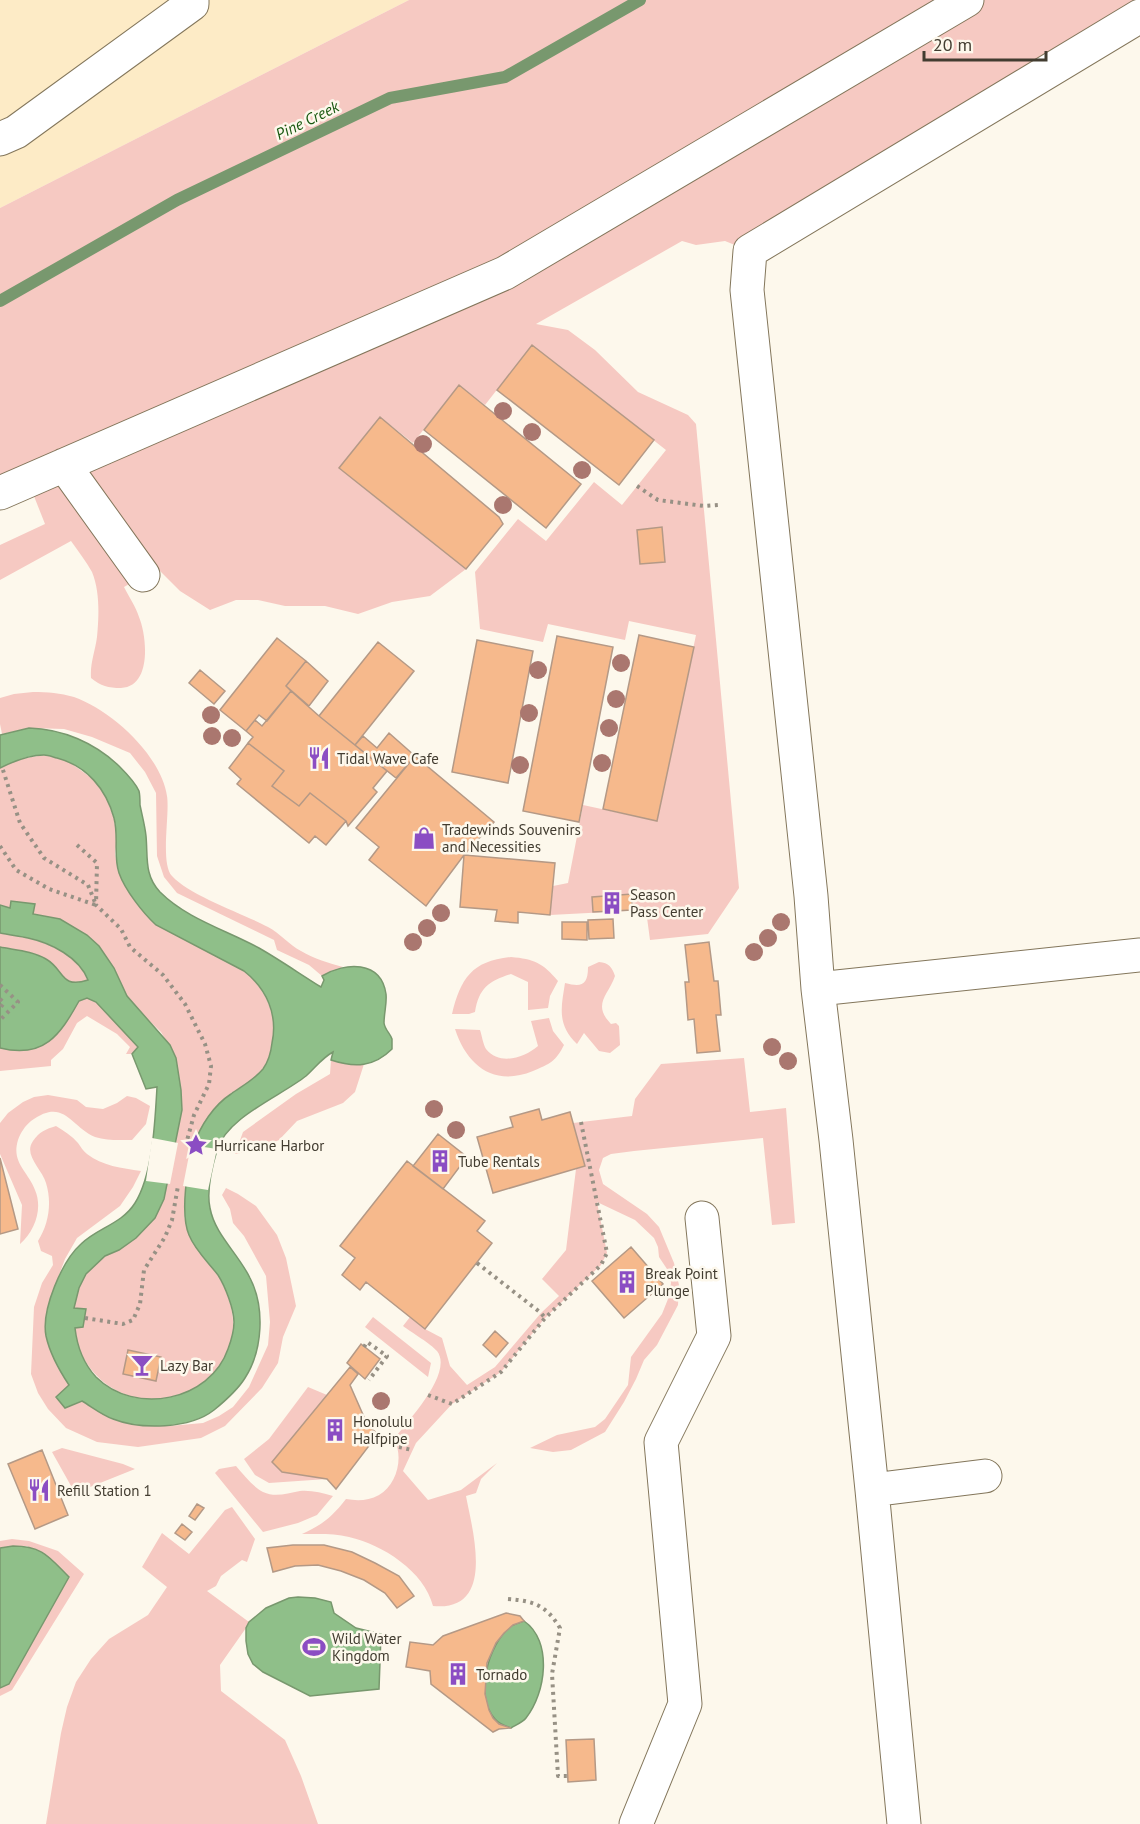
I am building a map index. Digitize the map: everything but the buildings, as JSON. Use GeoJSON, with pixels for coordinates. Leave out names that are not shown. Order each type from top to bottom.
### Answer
{"type":"FeatureCollection","features":[{"type":"Feature","properties":{"kind":"lane"},"geometry":{"type":"LineString","coordinates":[[0,139],[16,132],[192,4],[192,0]]}},
{"type":"Feature","properties":{"kind":"lane"},"geometry":{"type":"LineString","coordinates":[[0,493],[504,273],[967,0]]}},
{"type":"Feature","properties":{"kind":"lane"},"geometry":{"type":"LineString","coordinates":[[904,1824],[872,1490],[818,989],[811,896],[747,290],[750,251],[1140,16]]}},
{"type":"Feature","properties":{"kind":"lane"},"geometry":{"type":"LineString","coordinates":[[64,465],[143,575]]}},
{"type":"Feature","properties":{"kind":"lane"},"geometry":{"type":"LineString","coordinates":[[818,989],[1140,955]]}},
{"type":"Feature","properties":{"kind":"lane"},"geometry":{"type":"LineString","coordinates":[[636,1824],[685,1704],[661,1442],[714,1336],[702,1218]]}},
{"type":"Feature","properties":{"kind":"lane"},"geometry":{"type":"LineString","coordinates":[[872,1490],[986,1476]]}},
{"type":"Feature","properties":{"kind":"path"},"geometry":{"type":"LineString","coordinates":[[637,486],[658,500],[704,506],[718,505]]}},
{"type":"Feature","properties":{"kind":"path"},"geometry":{"type":"LineString","coordinates":[[2,767],[20,823],[44,858],[88,885],[96,905],[121,929],[130,947],[163,975],[185,1004],[206,1044],[211,1066],[209,1084],[194,1115],[186,1144]]}},
{"type":"Feature","properties":{"kind":"path"},"geometry":{"type":"LineString","coordinates":[[77,845],[97,863],[96,905]]}},
{"type":"Feature","properties":{"kind":"path"},"geometry":{"type":"LineString","coordinates":[[0,846],[16,870],[49,889],[96,905]]}},
{"type":"Feature","properties":{"kind":"path"},"geometry":{"type":"LineString","coordinates":[[0,985],[18,1002],[0,1020]]}},
{"type":"Feature","properties":{"kind":"path"},"geometry":{"type":"LineString","coordinates":[[0,999],[4,1003],[0,1008]]}},
{"type":"Feature","properties":{"kind":"path"},"geometry":{"type":"LineString","coordinates":[[428,1395],[452,1404],[501,1372],[545,1318],[601,1264],[607,1253],[581,1122]]}},
{"type":"Feature","properties":{"kind":"path"},"geometry":{"type":"LineString","coordinates":[[85,1318],[123,1324],[133,1320],[140,1304],[144,1270],[165,1237],[172,1220],[178,1186]]}},
{"type":"Feature","properties":{"kind":"path"},"geometry":{"type":"LineString","coordinates":[[477,1263],[545,1318]]}},
{"type":"Feature","properties":{"kind":"path"},"geometry":{"type":"LineString","coordinates":[[364,1347],[367,1342],[387,1356],[369,1380]]}},
{"type":"Feature","properties":{"kind":"path"},"geometry":{"type":"LineString","coordinates":[[399,1447],[412,1450]]}},
{"type":"Feature","properties":{"kind":"path"},"geometry":{"type":"LineString","coordinates":[[508,1599],[523,1600],[539,1605],[551,1614],[560,1628],[552,1674],[558,1776],[568,1776]]}},
{"type":"Feature","properties":{"kind":"shaded area"},"geometry":{"type":"Polygon","coordinates":[[[0,0],[409,0],[0,208],[0,0]]]}},
{"type":"Feature","properties":{"kind":"shaded area"},"geometry":{"type":"Polygon","coordinates":[[[409,0],[1140,0],[750,251],[725,241],[696,245],[682,241],[536,324],[568,330],[595,350],[638,392],[688,415],[696,424],[739,888],[708,934],[650,940],[646,910],[550,915],[553,886],[568,883],[583,805],[657,821],[696,635],[629,621],[625,640],[548,624],[543,642],[480,629],[475,572],[518,519],[546,541],[594,482],[622,505],[666,450],[532,345],[485,405],[459,385],[413,443],[380,417],[339,468],[466,569],[430,596],[392,602],[358,614],[325,606],[285,606],[258,600],[236,600],[210,610],[180,591],[157,568],[124,587],[142,625],[145,659],[138,679],[131,685],[116,688],[101,685],[91,678],[98,621],[96,587],[92,572],[71,541],[0,580],[0,545],[45,524],[28,481],[0,493],[0,208],[409,0]]]}},
{"type":"Feature","properties":{"kind":"shaded area"},"geometry":{"type":"Polygon","coordinates":[[[33,692],[74,697],[88,703],[118,723],[145,750],[163,781],[167,796],[166,850],[168,870],[172,876],[203,897],[277,932],[292,946],[306,954],[343,967],[322,976],[309,965],[277,950],[274,940],[177,893],[164,877],[157,856],[156,793],[145,772],[130,753],[92,737],[64,729],[29,728],[2,734],[0,698],[33,692]]]}},
{"type":"Feature","properties":{"kind":"shaded area"},"geometry":{"type":"Polygon","coordinates":[[[29,728],[66,734],[89,744],[110,758],[130,778],[139,793],[151,879],[160,892],[182,910],[259,948],[321,987],[324,980],[322,976],[331,971],[361,967],[377,975],[383,983],[386,994],[384,1023],[392,1039],[392,1049],[378,1059],[356,1065],[331,1060],[333,1052],[295,1084],[243,1117],[223,1138],[217,1150],[210,1179],[210,1208],[217,1227],[245,1269],[255,1289],[260,1328],[251,1367],[235,1391],[204,1416],[179,1424],[151,1426],[124,1423],[82,1401],[65,1408],[56,1397],[69,1385],[55,1362],[46,1336],[45,1325],[54,1287],[67,1262],[81,1244],[123,1216],[135,1203],[149,1163],[157,1087],[146,1089],[132,1054],[138,1047],[96,1002],[87,998],[79,1001],[57,1034],[39,1047],[15,1051],[0,1048],[0,947],[41,956],[72,982],[88,980],[78,964],[55,947],[37,940],[0,933],[0,905],[10,908],[11,901],[35,904],[33,914],[60,919],[87,935],[99,946],[114,968],[127,996],[170,1045],[176,1058],[182,1110],[164,1199],[155,1218],[136,1238],[119,1250],[105,1256],[86,1274],[79,1288],[74,1308],[86,1309],[83,1327],[75,1328],[84,1360],[96,1377],[112,1389],[131,1396],[150,1399],[170,1397],[189,1391],[205,1381],[219,1367],[228,1349],[234,1322],[229,1298],[218,1275],[198,1251],[189,1235],[185,1215],[187,1177],[194,1145],[208,1116],[219,1104],[263,1069],[271,1050],[272,1013],[265,994],[244,971],[156,925],[140,908],[125,887],[119,873],[114,818],[106,798],[94,780],[68,762],[44,755],[21,759],[0,768],[0,735],[29,728]]]}},
{"type":"Feature","properties":{"kind":"shaded area"},"geometry":{"type":"Polygon","coordinates":[[[45,755],[68,761],[97,782],[106,796],[114,819],[117,838],[115,854],[123,883],[156,925],[244,971],[262,991],[272,1016],[274,1042],[270,1055],[257,1075],[231,1093],[189,1177],[186,1191],[184,1217],[186,1223],[224,1287],[229,1301],[233,1316],[233,1331],[229,1347],[218,1369],[206,1381],[191,1390],[171,1397],[142,1398],[115,1390],[93,1372],[80,1352],[75,1337],[75,1329],[85,1309],[73,1309],[86,1274],[105,1256],[119,1250],[136,1238],[155,1218],[164,1199],[182,1110],[181,1090],[176,1058],[161,1032],[127,996],[114,968],[87,935],[60,919],[32,914],[34,904],[11,902],[10,909],[0,905],[0,768],[18,759],[45,755]]]}},
{"type":"Feature","properties":{"kind":"shaded area"},"geometry":{"type":"Polygon","coordinates":[[[0,933],[28,938],[55,948],[78,965],[88,981],[71,982],[62,977],[57,968],[41,956],[0,947],[0,933]]]}},
{"type":"Feature","properties":{"kind":"shaded area"},"geometry":{"type":"Polygon","coordinates":[[[511,957],[538,963],[558,981],[550,996],[548,1008],[528,1010],[528,982],[511,974],[491,983],[482,991],[475,1012],[452,1014],[464,981],[470,974],[487,963],[511,957]]]}},
{"type":"Feature","properties":{"kind":"shaded area"},"geometry":{"type":"Polygon","coordinates":[[[599,962],[610,966],[615,976],[602,1005],[605,1017],[611,1024],[616,1023],[619,1026],[620,1045],[610,1053],[599,1051],[584,1033],[577,1044],[566,1030],[562,1016],[565,983],[582,984],[587,978],[588,967],[599,962]]]}},
{"type":"Feature","properties":{"kind":"shaded area"},"geometry":{"type":"Polygon","coordinates":[[[87,998],[96,1001],[138,1047],[132,1054],[126,1054],[130,1047],[117,1034],[87,1016],[77,1023],[63,1049],[51,1060],[51,1066],[0,1071],[0,1048],[19,1050],[38,1048],[66,1023],[79,1001],[87,998]]]}},
{"type":"Feature","properties":{"kind":"shaded area"},"geometry":{"type":"Polygon","coordinates":[[[549,1018],[553,1031],[564,1045],[558,1055],[548,1064],[519,1075],[506,1076],[484,1070],[467,1053],[455,1029],[480,1030],[486,1049],[505,1059],[519,1057],[538,1046],[531,1021],[549,1018]]]}},
{"type":"Feature","properties":{"kind":"shaded area"},"geometry":{"type":"Polygon","coordinates":[[[744,1058],[750,1112],[786,1108],[795,1223],[772,1225],[763,1138],[634,1151],[611,1154],[603,1158],[599,1170],[603,1184],[647,1214],[659,1227],[674,1263],[679,1285],[678,1305],[657,1345],[644,1360],[624,1402],[605,1432],[571,1450],[553,1452],[530,1448],[557,1435],[595,1427],[605,1419],[628,1385],[631,1357],[662,1314],[668,1299],[671,1283],[669,1272],[659,1257],[654,1238],[635,1220],[597,1202],[607,1253],[601,1265],[545,1318],[501,1372],[452,1404],[416,1443],[403,1471],[428,1500],[461,1490],[497,1463],[481,1479],[476,1493],[466,1496],[473,1530],[476,1567],[473,1584],[466,1597],[453,1605],[433,1606],[421,1582],[400,1561],[388,1553],[362,1541],[343,1536],[302,1534],[326,1520],[346,1499],[362,1500],[375,1497],[390,1485],[394,1478],[398,1454],[394,1439],[427,1397],[439,1372],[441,1360],[434,1348],[403,1326],[410,1317],[425,1329],[442,1338],[450,1366],[467,1385],[495,1367],[541,1313],[559,1296],[542,1279],[566,1250],[576,1169],[585,1166],[573,1123],[632,1116],[635,1099],[661,1064],[744,1058]]]}},
{"type":"Feature","properties":{"kind":"shaded area"},"geometry":{"type":"Polygon","coordinates":[[[331,1060],[364,1064],[355,1092],[343,1103],[297,1121],[279,1140],[257,1150],[235,1154],[243,1132],[296,1094],[330,1074],[331,1060]]]}},
{"type":"Feature","properties":{"kind":"shaded area"},"geometry":{"type":"Polygon","coordinates":[[[48,1095],[77,1100],[86,1107],[103,1109],[127,1096],[150,1106],[146,1124],[132,1140],[109,1140],[95,1137],[59,1113],[42,1114],[27,1125],[16,1148],[18,1161],[35,1190],[38,1212],[30,1233],[20,1244],[22,1205],[0,1154],[0,1123],[8,1113],[23,1102],[34,1097],[48,1095]]]}},
{"type":"Feature","properties":{"kind":"shaded area"},"geometry":{"type":"Polygon","coordinates":[[[56,1126],[73,1138],[84,1152],[93,1158],[112,1166],[141,1171],[120,1206],[77,1238],[65,1259],[52,1294],[46,1323],[46,1334],[51,1350],[57,1366],[69,1385],[82,1401],[111,1419],[138,1425],[169,1426],[203,1423],[233,1407],[249,1387],[268,1345],[270,1322],[266,1276],[244,1236],[233,1223],[230,1209],[222,1195],[226,1188],[256,1206],[277,1235],[286,1258],[296,1306],[283,1337],[278,1363],[262,1388],[225,1426],[201,1438],[138,1447],[97,1442],[66,1428],[48,1409],[38,1393],[31,1374],[34,1307],[42,1283],[53,1265],[52,1256],[41,1251],[38,1241],[47,1220],[48,1190],[30,1152],[33,1141],[40,1133],[56,1126]]]}},
{"type":"Feature","properties":{"kind":"shaded area"},"geometry":{"type":"Polygon","coordinates":[[[373,1317],[431,1363],[428,1377],[365,1327],[373,1317]]]}},
{"type":"Feature","properties":{"kind":"shaded area"},"geometry":{"type":"Polygon","coordinates":[[[308,1387],[327,1395],[272,1462],[282,1472],[327,1479],[269,1483],[255,1475],[244,1459],[269,1439],[308,1387]]]}},
{"type":"Feature","properties":{"kind":"shaded area"},"geometry":{"type":"Polygon","coordinates":[[[62,1448],[135,1469],[75,1493],[52,1452],[62,1448]]]}},
{"type":"Feature","properties":{"kind":"shaded area"},"geometry":{"type":"Polygon","coordinates":[[[236,1466],[249,1481],[268,1494],[308,1491],[333,1496],[317,1515],[298,1523],[263,1532],[215,1473],[219,1469],[236,1466]]]}},
{"type":"Feature","properties":{"kind":"shaded area"},"geometry":{"type":"Polygon","coordinates":[[[232,1507],[255,1539],[247,1562],[242,1560],[221,1576],[216,1586],[207,1591],[249,1622],[220,1665],[221,1691],[285,1740],[318,1824],[46,1824],[61,1733],[76,1682],[91,1659],[109,1639],[148,1615],[167,1587],[142,1567],[162,1533],[189,1554],[225,1510],[232,1507]]]}},
{"type":"Feature","properties":{"kind":"shaded area"},"geometry":{"type":"Polygon","coordinates":[[[12,1539],[29,1541],[58,1551],[84,1574],[12,1690],[0,1696],[0,1688],[9,1684],[69,1577],[27,1546],[0,1548],[0,1541],[12,1539]]]}},
{"type":"Feature","properties":{"kind":"shaded area"},"geometry":{"type":"Polygon","coordinates":[[[13,1546],[32,1548],[45,1554],[69,1577],[9,1684],[0,1688],[0,1548],[13,1546]]]}},
{"type":"Feature","properties":{"kind":"shaded area","name":"Wild Water Kingdom"},"geometry":{"type":"Polygon","coordinates":[[[298,1597],[331,1602],[334,1613],[356,1628],[381,1634],[379,1689],[310,1696],[263,1672],[253,1664],[248,1654],[246,1641],[246,1628],[249,1622],[266,1608],[289,1598],[298,1597]]]}},
{"type":"Feature","properties":{"kind":"shaded area"},"geometry":{"type":"Polygon","coordinates":[[[524,1621],[533,1630],[543,1654],[542,1682],[533,1707],[526,1718],[511,1728],[498,1722],[489,1709],[485,1697],[486,1671],[490,1657],[503,1634],[511,1626],[524,1621]]]}},
{"type":"Feature","properties":{"kind":"pier"},"geometry":{"type":"Polygon","coordinates":[[[152,1138],[178,1143],[170,1184],[146,1181],[152,1138]]]}},
{"type":"Feature","properties":{"kind":"pier"},"geometry":{"type":"Polygon","coordinates":[[[191,1145],[217,1149],[208,1190],[183,1186],[191,1145]]]}},
{"type":"Feature","properties":{"kind":"waterway","name":"Pine Creek"},"geometry":{"type":"LineString","coordinates":[[0,301],[177,200],[390,98],[505,77],[640,0]]}},
{"type":"Feature","properties":{"kind":"place","name":"Tidal Wave Cafe"},"geometry":{"type":"Point","coordinates":[319,758]}},
{"type":"Feature","properties":{"kind":"place","name":"Tradewinds Souvenirs and Necessities"},"geometry":{"type":"Point","coordinates":[424,838]}},
{"type":"Feature","properties":{"kind":"place","name":"Season Pass Center"},"geometry":{"type":"Point","coordinates":[612,903]}},
{"type":"Feature","properties":{"kind":"place","name":"Hurricane Harbor"},"geometry":{"type":"Point","coordinates":[196,1145]}},
{"type":"Feature","properties":{"kind":"place","name":"Tube Rentals"},"geometry":{"type":"Point","coordinates":[440,1161]}},
{"type":"Feature","properties":{"kind":"place","name":"Break Point Plunge"},"geometry":{"type":"Point","coordinates":[627,1282]}},
{"type":"Feature","properties":{"kind":"place","name":"Lazy Bar"},"geometry":{"type":"Point","coordinates":[142,1365]}},
{"type":"Feature","properties":{"kind":"place","name":"Honolulu Halfpipe"},"geometry":{"type":"Point","coordinates":[335,1430]}},
{"type":"Feature","properties":{"kind":"place","name":"Refill Station 1"},"geometry":{"type":"Point","coordinates":[39,1490]}},
{"type":"Feature","properties":{"kind":"place","name":"Wild Water Kingdom"},"geometry":{"type":"Point","coordinates":[314,1647]}},
{"type":"Feature","properties":{"kind":"place","name":"Tornado"},"geometry":{"type":"Point","coordinates":[458,1674]}}]}
